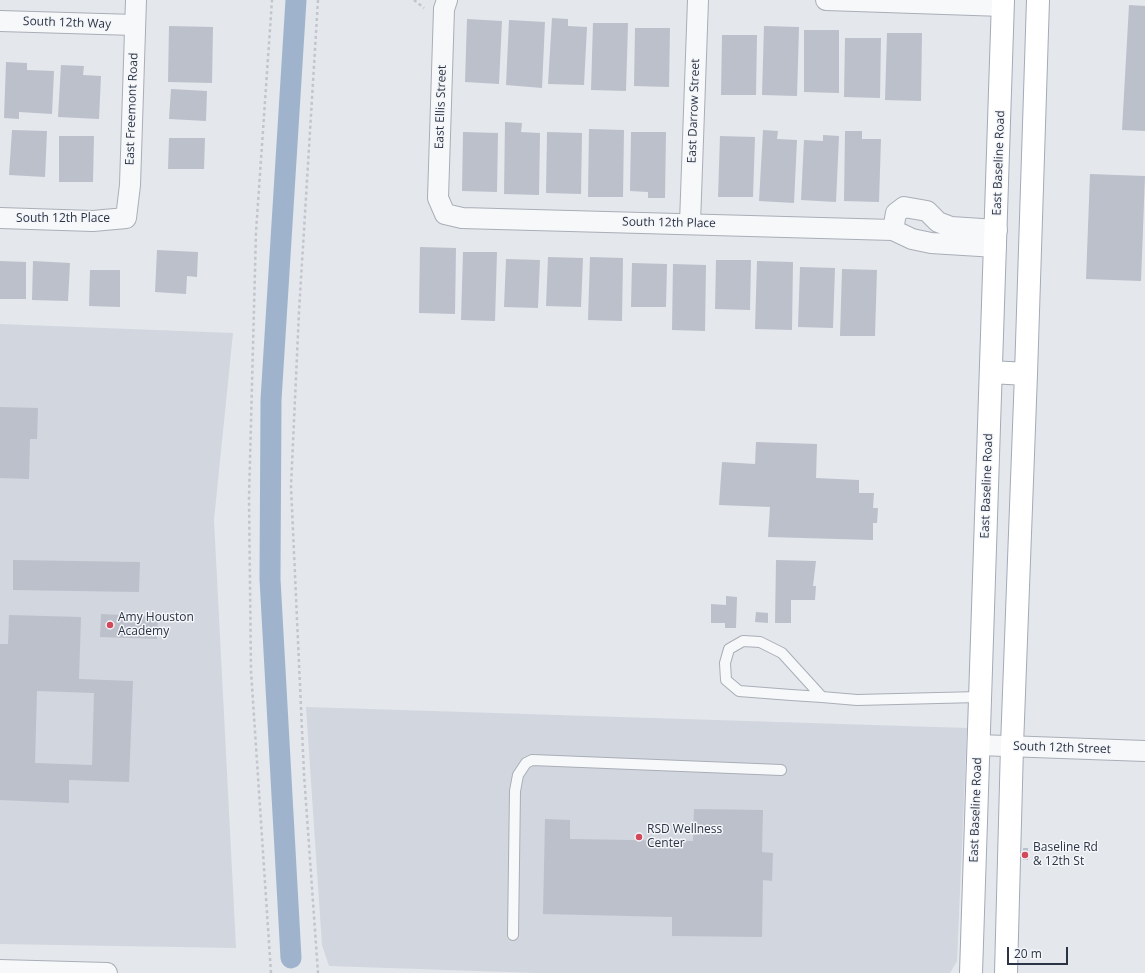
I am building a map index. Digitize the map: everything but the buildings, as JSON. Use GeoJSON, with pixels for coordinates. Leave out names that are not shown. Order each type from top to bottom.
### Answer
{"type":"FeatureCollection","features":[{"type":"Feature","properties":{"kind":"main road"},"geometry":{"type":"LineString","coordinates":[[1006,973],[1012,746],[1038,0]]}},
{"type":"Feature","properties":{"kind":"main road","name":"East Baseline Road"},"geometry":{"type":"LineString","coordinates":[[971,973],[1003,3]]}},
{"type":"Feature","properties":{"kind":"main road"},"geometry":{"type":"LineString","coordinates":[[991,372],[1026,374]]}},
{"type":"Feature","properties":{"kind":"street","name":"East Freemont Road"},"geometry":{"type":"LineString","coordinates":[[126,218],[130,185],[136,0]]}},
{"type":"Feature","properties":{"kind":"street","name":"East Ellis Street"},"geometry":{"type":"LineString","coordinates":[[445,214],[438,198],[444,9],[447,0]]}},
{"type":"Feature","properties":{"kind":"street","name":"East Darrow Street"},"geometry":{"type":"LineString","coordinates":[[690,223],[698,0]]}},
{"type":"Feature","properties":{"kind":"street"},"geometry":{"type":"LineString","coordinates":[[826,0],[1003,3]]}},
{"type":"Feature","properties":{"kind":"street","name":"South 12th Way"},"geometry":{"type":"LineString","coordinates":[[0,21],[135,24]]}},
{"type":"Feature","properties":{"kind":"street"},"geometry":{"type":"LineString","coordinates":[[893,230],[896,213],[904,207],[917,208],[927,211],[938,222],[996,239]]}},
{"type":"Feature","properties":{"kind":"street","name":"South 12th Place"},"geometry":{"type":"LineString","coordinates":[[445,214],[462,218],[690,223],[893,230],[912,239],[931,243],[996,239]]}},
{"type":"Feature","properties":{"kind":"street","name":"South 12th Place"},"geometry":{"type":"LineString","coordinates":[[0,218],[93,221],[126,218]]}},
{"type":"Feature","properties":{"kind":"street","name":"South 12th Street"},"geometry":{"type":"LineString","coordinates":[[978,745],[1145,751]]}},
{"type":"Feature","properties":{"kind":"street"},"geometry":{"type":"LineString","coordinates":[[0,970],[108,973]]}},
{"type":"Feature","properties":{"kind":"lane"},"geometry":{"type":"LineString","coordinates":[[822,698],[782,653],[760,642],[742,641],[729,650],[725,663],[726,680],[739,691],[822,698],[857,700],[980,697]]}},
{"type":"Feature","properties":{"kind":"lane"},"geometry":{"type":"LineString","coordinates":[[513,935],[515,791],[518,775],[526,763],[532,760],[781,770]]}},
{"type":"Feature","properties":{"kind":"path"},"geometry":{"type":"LineString","coordinates":[[271,973],[251,671],[249,498],[256,232],[272,0]]}},
{"type":"Feature","properties":{"kind":"path"},"geometry":{"type":"LineString","coordinates":[[318,0],[299,312],[291,486],[304,774],[318,973]]}},
{"type":"Feature","properties":{"kind":"path"},"geometry":{"type":"LineString","coordinates":[[414,0],[427,10]]}},
{"type":"Feature","properties":{"kind":"shaded area","name":"Amy Houston Academy"},"geometry":{"type":"Polygon","coordinates":[[[0,324],[233,333],[214,520],[236,948],[0,944],[0,324]]]}},
{"type":"Feature","properties":{"kind":"shaded area","name":"RSD Wellness Center"},"geometry":{"type":"Polygon","coordinates":[[[306,707],[967,728],[957,961],[950,973],[537,973],[329,966],[322,945],[306,707]]]}},
{"type":"Feature","properties":{"kind":"waterway"},"geometry":{"type":"LineString","coordinates":[[291,958],[270,579],[271,400],[296,0]]}},
{"type":"Feature","properties":{"kind":"place","name":"Amy Houston Academy"},"geometry":{"type":"Point","coordinates":[110,625]}},
{"type":"Feature","properties":{"kind":"place","name":"RSD Wellness Center"},"geometry":{"type":"Point","coordinates":[639,837]}},
{"type":"Feature","properties":{"kind":"place","name":"Baseline Rd & 12th St"},"geometry":{"type":"Point","coordinates":[1025,855]}}]}
